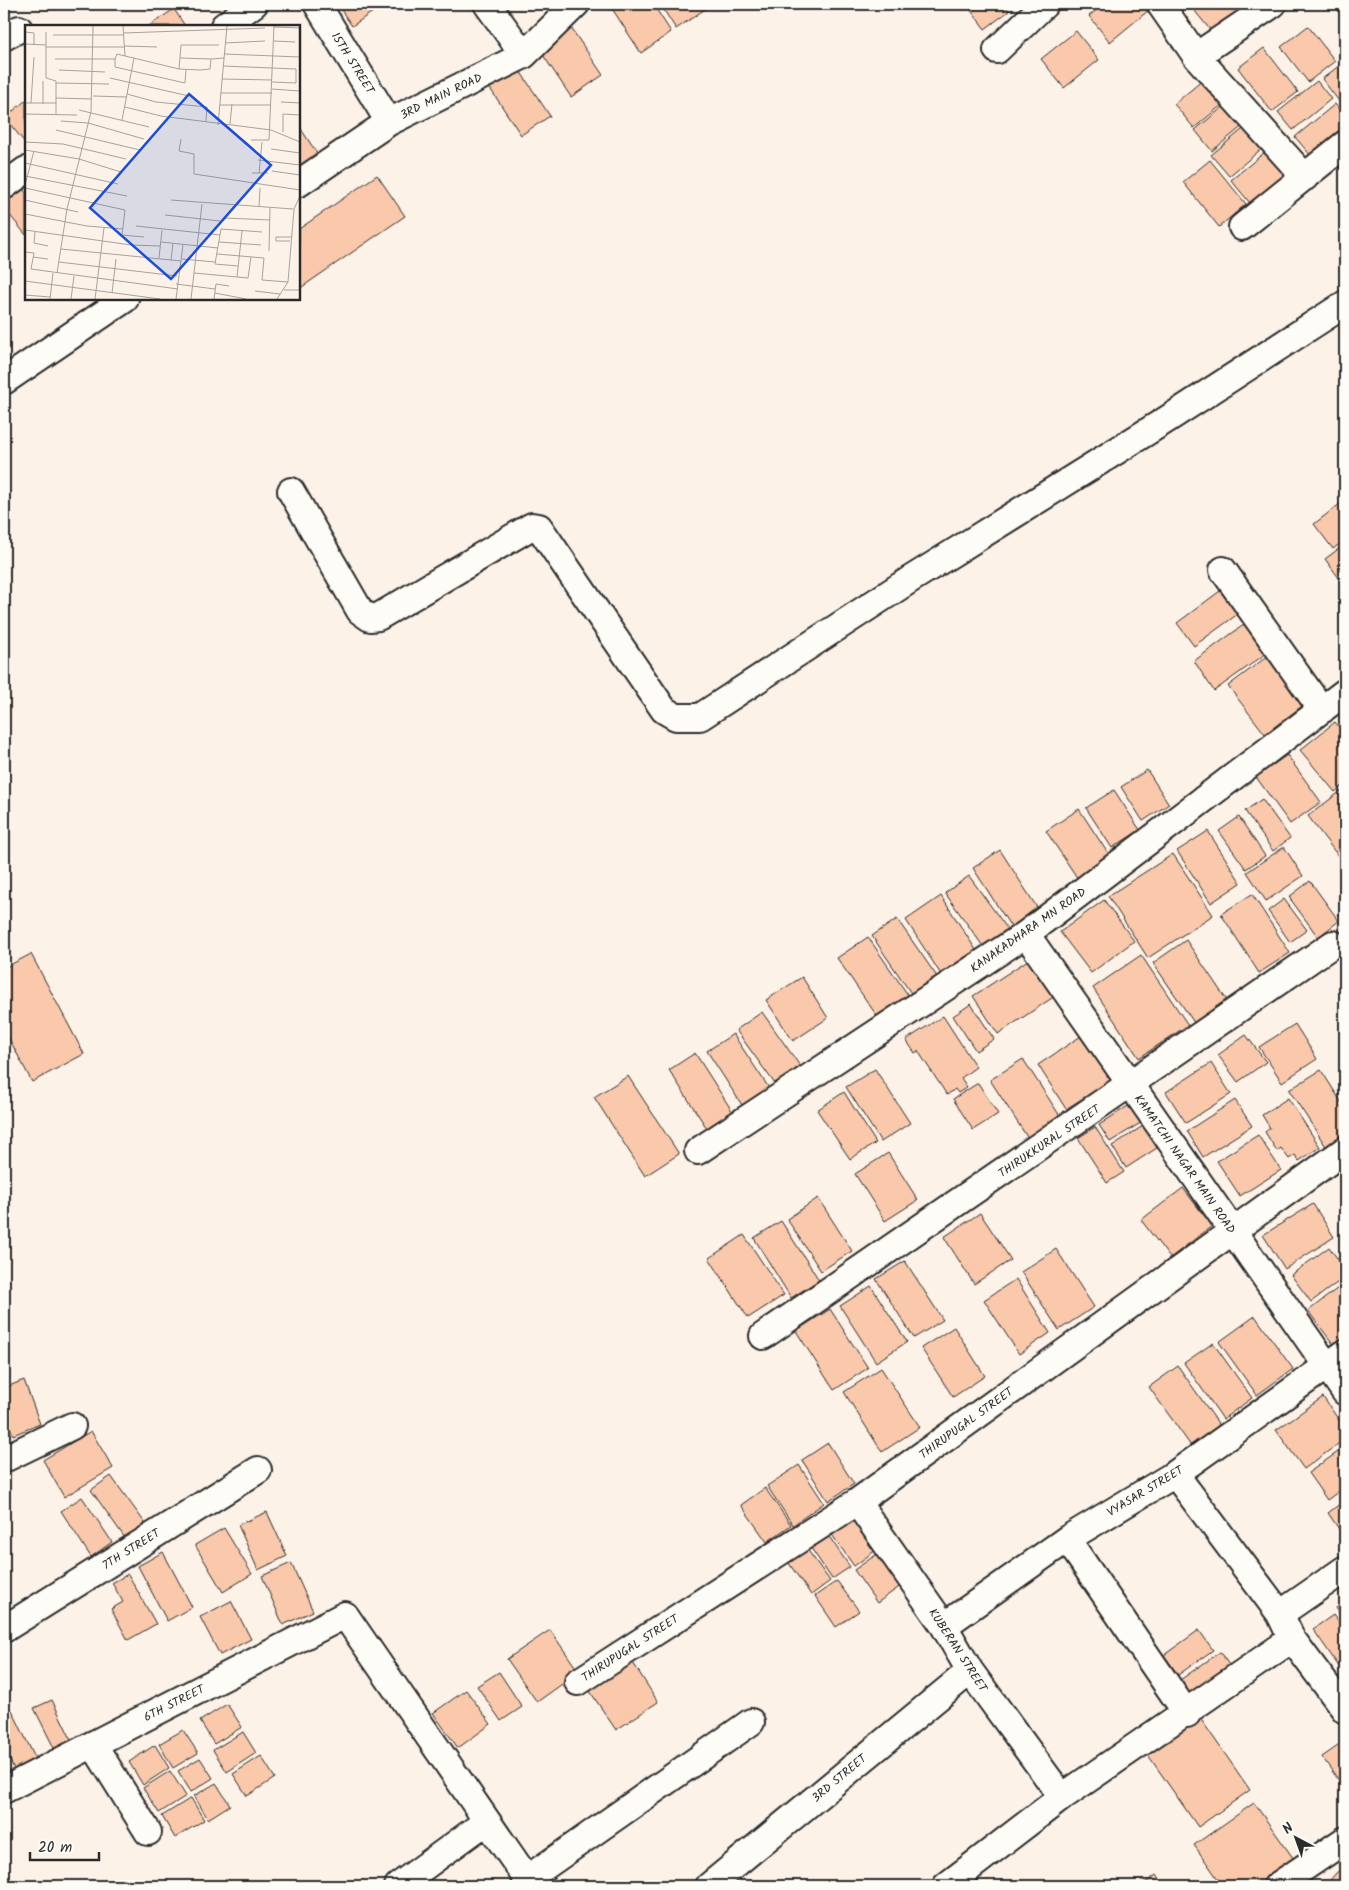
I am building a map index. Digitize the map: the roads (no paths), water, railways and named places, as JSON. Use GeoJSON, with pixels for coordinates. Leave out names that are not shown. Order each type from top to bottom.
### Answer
{"type":"FeatureCollection","features":[{"type":"Feature","properties":{"kind":"street"},"geometry":{"type":"LineString","coordinates":[[225,25],[254,4]]}},
{"type":"Feature","properties":{"kind":"street","name":"15TH STREET"},"geometry":{"type":"LineString","coordinates":[[317,4],[389,122]]}},
{"type":"Feature","properties":{"kind":"street"},"geometry":{"type":"LineString","coordinates":[[486,4],[524,55]]}},
{"type":"Feature","properties":{"kind":"street","name":"3RD MAIN ROAD"},"geometry":{"type":"LineString","coordinates":[[300,181],[389,122],[524,55],[576,4]]}},
{"type":"Feature","properties":{"kind":"street"},"geometry":{"type":"LineString","coordinates":[[998,50],[1045,4]]}},
{"type":"Feature","properties":{"kind":"street"},"geometry":{"type":"LineString","coordinates":[[1160,4],[1196,56],[1305,177]]}},
{"type":"Feature","properties":{"kind":"street"},"geometry":{"type":"LineString","coordinates":[[1196,56],[1273,4]]}},
{"type":"Feature","properties":{"kind":"street"},"geometry":{"type":"LineString","coordinates":[[1242,227],[1345,144]]}},
{"type":"Feature","properties":{"kind":"street"},"geometry":{"type":"LineString","coordinates":[[4,186],[25,171]]}},
{"type":"Feature","properties":{"kind":"street"},"geometry":{"type":"LineString","coordinates":[[8,370],[124,300]]}},
{"type":"Feature","properties":{"kind":"street"},"geometry":{"type":"LineString","coordinates":[[290,492],[360,611],[370,618],[378,617],[532,526],[539,527],[664,710],[676,717],[700,717],[911,579],[1166,420],[1345,304]]}},
{"type":"Feature","properties":{"kind":"street"},"geometry":{"type":"LineString","coordinates":[[1223,570],[1322,710]]}},
{"type":"Feature","properties":{"kind":"street","name":"KANAKADHARA MN ROAD"},"geometry":{"type":"LineString","coordinates":[[698,1151],[1026,934],[1345,692]]}},
{"type":"Feature","properties":{"kind":"street","name":"KAMATCHI NAGAR MAIN ROAD"},"geometry":{"type":"LineString","coordinates":[[1026,934],[1233,1232],[1336,1360],[1345,1392]]}},
{"type":"Feature","properties":{"kind":"street","name":"THIRUKKURAL STREET"},"geometry":{"type":"LineString","coordinates":[[763,1336],[1130,1086],[1333,944]]}},
{"type":"Feature","properties":{"kind":"street","name":"THIRUPUGAL STREET"},"geometry":{"type":"LineString","coordinates":[[578,1682],[856,1502],[1345,1150]]}},
{"type":"Feature","properties":{"kind":"street","name":"VYASAR STREET"},"geometry":{"type":"LineString","coordinates":[[944,1626],[1067,1539],[1175,1474],[1336,1360]]}},
{"type":"Feature","properties":{"kind":"street"},"geometry":{"type":"LineString","coordinates":[[4,1459],[72,1426]]}},
{"type":"Feature","properties":{"kind":"street","name":"7TH STREET"},"geometry":{"type":"LineString","coordinates":[[4,1629],[258,1470]]}},
{"type":"Feature","properties":{"kind":"street"},"geometry":{"type":"LineString","coordinates":[[1175,1474],[1280,1614],[1292,1639],[1345,1710]]}},
{"type":"Feature","properties":{"kind":"street","name":"KUBERAN STREET"},"geometry":{"type":"LineString","coordinates":[[856,1502],[944,1626],[970,1671],[1062,1797]]}},
{"type":"Feature","properties":{"kind":"street"},"geometry":{"type":"LineString","coordinates":[[1067,1539],[1187,1714]]}},
{"type":"Feature","properties":{"kind":"street"},"geometry":{"type":"LineString","coordinates":[[1280,1614],[1345,1570]]}},
{"type":"Feature","properties":{"kind":"street","name":"6TH STREET"},"geometry":{"type":"LineString","coordinates":[[4,1790],[345,1615],[488,1821]]}},
{"type":"Feature","properties":{"kind":"street"},"geometry":{"type":"LineString","coordinates":[[946,1886],[1062,1797],[1187,1714],[1292,1639]]}},
{"type":"Feature","properties":{"kind":"street","name":"3RD STREET"},"geometry":{"type":"LineString","coordinates":[[709,1886],[970,1671]]}},
{"type":"Feature","properties":{"kind":"street"},"geometry":{"type":"LineString","coordinates":[[398,1886],[488,1821],[527,1879],[752,1722]]}},
{"type":"Feature","properties":{"kind":"street"},"geometry":{"type":"LineString","coordinates":[[93,1744],[148,1832]]}},
{"type":"Feature","properties":{"kind":"street"},"geometry":{"type":"LineString","coordinates":[[1277,1886],[1345,1840]]}}]}
